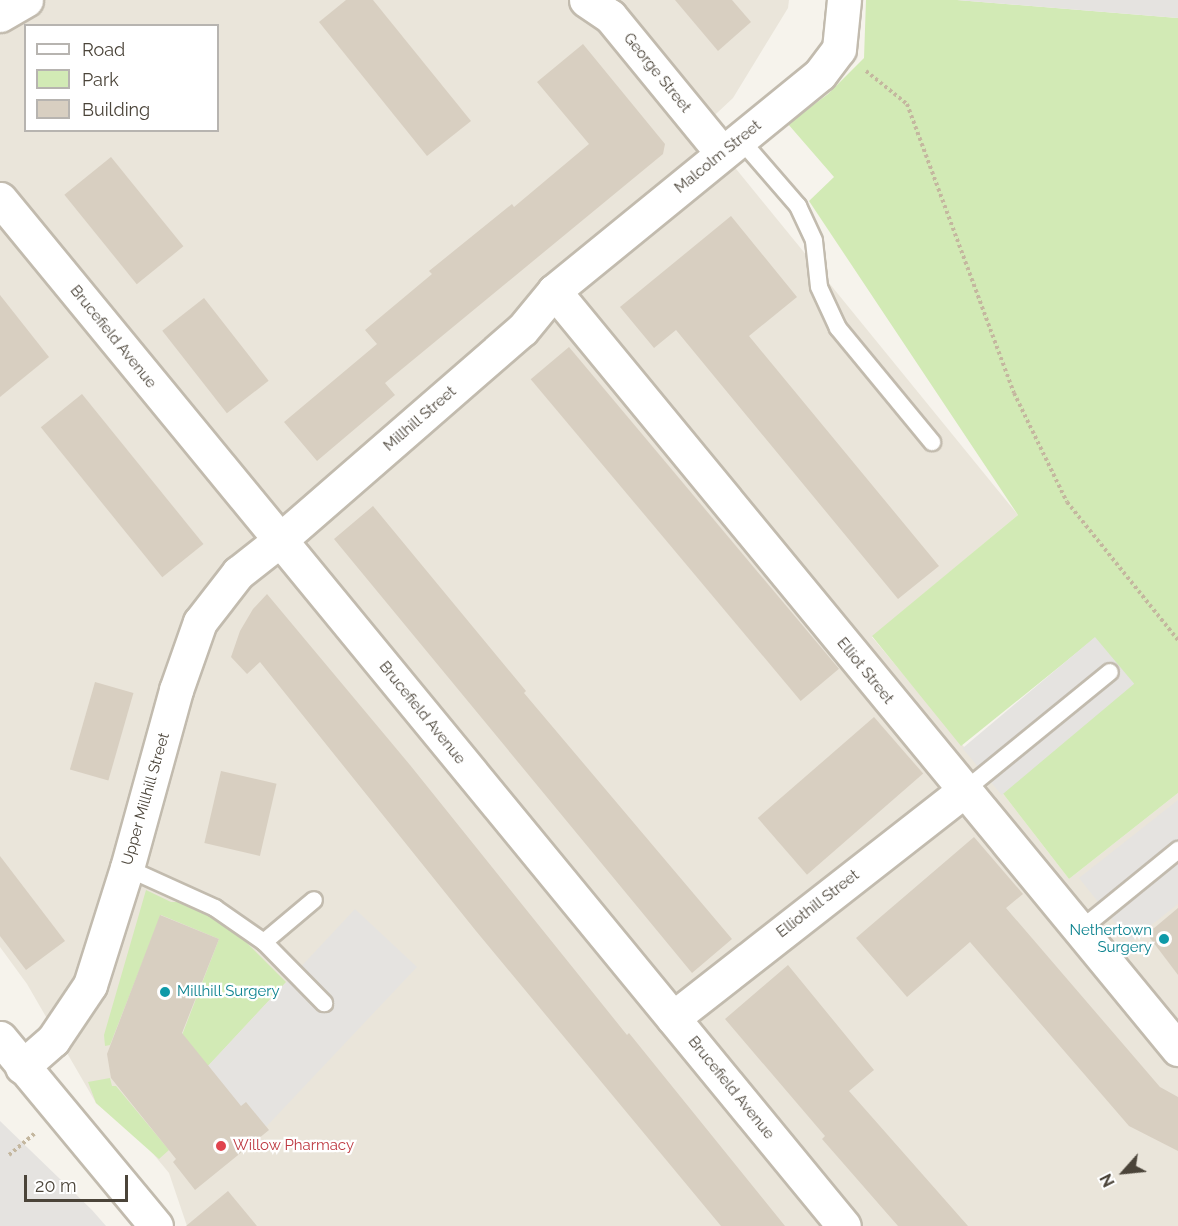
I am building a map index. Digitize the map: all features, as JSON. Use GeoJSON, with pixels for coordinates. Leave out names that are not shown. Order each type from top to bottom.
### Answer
{"type":"FeatureCollection","features":[{"type":"Feature","properties":{"kind":"street"},"geometry":{"type":"LineString","coordinates":[[0,15],[26,0]]}},
{"type":"Feature","properties":{"kind":"street","name":"George Street"},"geometry":{"type":"LineString","coordinates":[[586,0],[610,16],[731,146]]}},
{"type":"Feature","properties":{"kind":"street"},"geometry":{"type":"LineString","coordinates":[[839,50],[844,0]]}},
{"type":"Feature","properties":{"kind":"street","name":"Malcolm Street"},"geometry":{"type":"LineString","coordinates":[[554,291],[820,74],[839,50]]}},
{"type":"Feature","properties":{"kind":"street","name":"Brucefield Avenue"},"geometry":{"type":"LineString","coordinates":[[0,200],[844,1226]]}},
{"type":"Feature","properties":{"kind":"street","name":"Millhill Street"},"geometry":{"type":"LineString","coordinates":[[280,540],[522,330],[554,291]]}},
{"type":"Feature","properties":{"kind":"street","name":"Elliot Street"},"geometry":{"type":"LineString","coordinates":[[554,291],[1178,1048]]}},
{"type":"Feature","properties":{"kind":"street","name":"Upper Millhill Street"},"geometry":{"type":"LineString","coordinates":[[22,1067],[53,1040],[90,985],[127,868],[176,690],[200,622],[238,573],[280,540]]}},
{"type":"Feature","properties":{"kind":"street","name":"Elliothill Street"},"geometry":{"type":"LineString","coordinates":[[673,1018],[964,791]]}},
{"type":"Feature","properties":{"kind":"street"},"geometry":{"type":"LineString","coordinates":[[0,1038],[150,1223]]}},
{"type":"Feature","properties":{"kind":"lane"},"geometry":{"type":"LineString","coordinates":[[731,146],[798,206],[814,241],[819,287],[838,328],[932,442]]}},
{"type":"Feature","properties":{"kind":"lane"},"geometry":{"type":"LineString","coordinates":[[964,791],[1110,672]]}},
{"type":"Feature","properties":{"kind":"lane"},"geometry":{"type":"LineString","coordinates":[[1080,930],[1178,850]]}},
{"type":"Feature","properties":{"kind":"lane"},"geometry":{"type":"LineString","coordinates":[[127,868],[214,908],[264,942],[324,1003]]}},
{"type":"Feature","properties":{"kind":"lane"},"geometry":{"type":"LineString","coordinates":[[264,942],[314,900]]}},
{"type":"Feature","properties":{"kind":"path"},"geometry":{"type":"LineString","coordinates":[[839,50],[907,104],[1014,393],[1067,502],[1178,640]]}},
{"type":"Feature","properties":{"kind":"path"},"geometry":{"type":"LineString","coordinates":[[9,1155],[41,1128]]}},
{"type":"Feature","properties":{"kind":"shaded area"},"geometry":{"type":"Polygon","coordinates":[[[0,0],[789,0],[788,8],[733,98],[702,127],[1018,515],[872,637],[1001,791],[1069,879],[1178,793],[1178,1226],[187,1226],[169,1173],[145,1144],[96,1103],[27,984],[0,947],[0,0]]]}},
{"type":"Feature","properties":{"kind":"shaded area"},"geometry":{"type":"Polygon","coordinates":[[[957,0],[1178,0],[1178,18],[957,0]]]}},
{"type":"Feature","properties":{"kind":"shaded area"},"geometry":{"type":"Polygon","coordinates":[[[1095,637],[1134,684],[1002,795],[962,748],[1095,637]]]}},
{"type":"Feature","properties":{"kind":"shaded area"},"geometry":{"type":"Polygon","coordinates":[[[1178,800],[1178,904],[1130,942],[1079,878],[1178,800]]]}},
{"type":"Feature","properties":{"kind":"shaded area"},"geometry":{"type":"Polygon","coordinates":[[[355,909],[417,967],[266,1127],[227,1118],[208,1066],[355,909]]]}},
{"type":"Feature","properties":{"kind":"shaded area"},"geometry":{"type":"Polygon","coordinates":[[[0,1121],[92,1210],[106,1226],[0,1226],[0,1121]]]}},
{"type":"Feature","properties":{"kind":"green space"},"geometry":{"type":"Polygon","coordinates":[[[866,0],[957,0],[1178,18],[1178,793],[1069,879],[1001,791],[1133,684],[1095,638],[961,746],[872,636],[1018,515],[809,201],[834,177],[788,124],[828,94],[864,58],[866,0]]]}},
{"type":"Feature","properties":{"kind":"green space"},"geometry":{"type":"Polygon","coordinates":[[[146,890],[171,902],[186,902],[234,930],[286,982],[208,1066],[174,1056],[219,939],[161,915],[110,1045],[105,1046],[104,1035],[146,890]]]}},
{"type":"Feature","properties":{"kind":"green space"},"geometry":{"type":"Polygon","coordinates":[[[110,1078],[112,1086],[116,1086],[169,1150],[159,1159],[96,1103],[88,1082],[110,1078]]]}},
{"type":"Feature","properties":{"kind":"building"},"geometry":{"type":"Polygon","coordinates":[[[346,0],[373,0],[471,121],[427,156],[319,22],[346,0]]]}},
{"type":"Feature","properties":{"kind":"building"},"geometry":{"type":"Polygon","coordinates":[[[675,0],[732,0],[751,22],[718,51],[675,0]]]}},
{"type":"Feature","properties":{"kind":"building"},"geometry":{"type":"Polygon","coordinates":[[[583,44],[665,144],[663,154],[385,383],[395,395],[317,461],[284,422],[377,344],[365,330],[432,274],[429,271],[512,204],[514,207],[589,144],[537,82],[583,44]]]}},
{"type":"Feature","properties":{"kind":"building"},"geometry":{"type":"Polygon","coordinates":[[[111,157],[183,246],[137,284],[64,195],[111,157]]]}},
{"type":"Feature","properties":{"kind":"building"},"geometry":{"type":"Polygon","coordinates":[[[731,216],[797,297],[749,336],[939,566],[898,599],[676,330],[654,348],[620,307],[731,216]]]}},
{"type":"Feature","properties":{"kind":"building"},"geometry":{"type":"Polygon","coordinates":[[[0,295],[49,357],[0,397],[0,295]]]}},
{"type":"Feature","properties":{"kind":"building"},"geometry":{"type":"Polygon","coordinates":[[[204,298],[269,381],[227,413],[162,331],[204,298]]]}},
{"type":"Feature","properties":{"kind":"building"},"geometry":{"type":"Polygon","coordinates":[[[569,347],[839,669],[801,701],[531,379],[569,347]]]}},
{"type":"Feature","properties":{"kind":"building"},"geometry":{"type":"Polygon","coordinates":[[[82,394],[203,544],[162,577],[41,427],[82,394]]]}},
{"type":"Feature","properties":{"kind":"building"},"geometry":{"type":"Polygon","coordinates":[[[373,506],[526,691],[524,693],[732,939],[692,973],[334,539],[373,506]]]}},
{"type":"Feature","properties":{"kind":"building"},"geometry":{"type":"Polygon","coordinates":[[[267,594],[410,765],[627,1035],[629,1033],[785,1226],[721,1226],[476,931],[260,662],[247,674],[231,657],[240,631],[253,609],[267,594]]]}},
{"type":"Feature","properties":{"kind":"building"},"geometry":{"type":"Polygon","coordinates":[[[95,682],[133,693],[108,781],[70,769],[95,682]]]}},
{"type":"Feature","properties":{"kind":"building"},"geometry":{"type":"Polygon","coordinates":[[[874,717],[923,774],[807,875],[758,818],[874,717]]]}},
{"type":"Feature","properties":{"kind":"building"},"geometry":{"type":"Polygon","coordinates":[[[221,771],[277,784],[260,856],[204,843],[221,771]]]}},
{"type":"Feature","properties":{"kind":"building"},"geometry":{"type":"Polygon","coordinates":[[[974,837],[1023,894],[1006,908],[1160,1087],[1178,1097],[1178,1151],[1129,1126],[970,942],[907,997],[856,938],[974,837]]]}},
{"type":"Feature","properties":{"kind":"building"},"geometry":{"type":"Polygon","coordinates":[[[0,856],[65,941],[26,970],[0,936],[0,856]]]}},
{"type":"Feature","properties":{"kind":"building","name":"Nethertown Surgery"},"geometry":{"type":"Polygon","coordinates":[[[1178,908],[1178,975],[1147,934],[1178,908]]]}},
{"type":"Feature","properties":{"kind":"building","name":"Millhill Surgery"},"geometry":{"type":"Polygon","coordinates":[[[160,915],[219,939],[182,1033],[241,1106],[246,1102],[269,1130],[195,1190],[173,1162],[176,1159],[111,1078],[107,1054],[160,915]]]}},
{"type":"Feature","properties":{"kind":"building"},"geometry":{"type":"Polygon","coordinates":[[[788,965],[874,1070],[849,1091],[968,1226],[898,1226],[822,1139],[825,1136],[725,1019],[788,965]]]}},
{"type":"Feature","properties":{"kind":"building"},"geometry":{"type":"Polygon","coordinates":[[[228,1191],[257,1226],[186,1226],[228,1191]]]}},
{"type":"Feature","properties":{"kind":"place","name":"Nethertown Surgery"},"geometry":{"type":"Point","coordinates":[1164,939]}},
{"type":"Feature","properties":{"kind":"place","name":"Millhill Surgery"},"geometry":{"type":"Point","coordinates":[165,992]}},
{"type":"Feature","properties":{"kind":"place","name":"Willow Pharmacy"},"geometry":{"type":"Point","coordinates":[221,1146]}}]}
